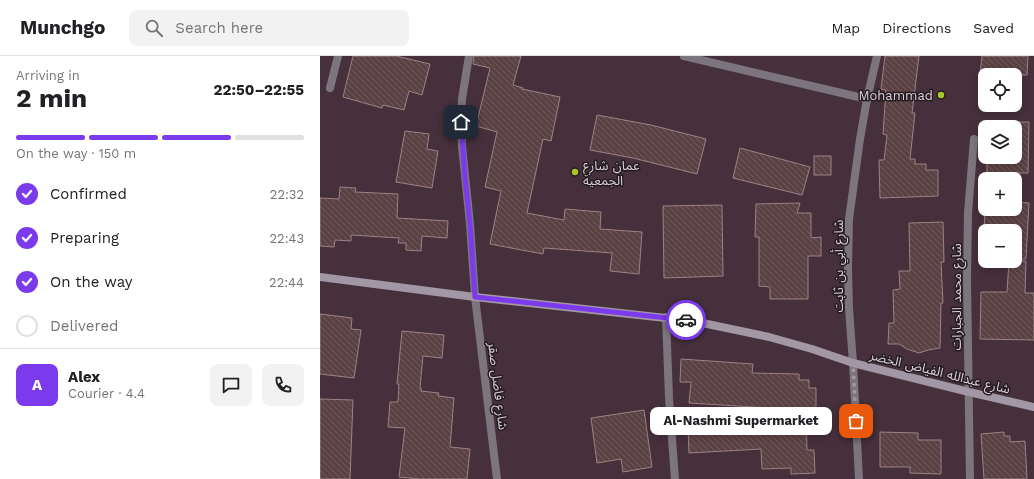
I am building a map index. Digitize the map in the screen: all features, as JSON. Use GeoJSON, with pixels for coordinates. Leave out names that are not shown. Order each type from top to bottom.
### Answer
{"type":"FeatureCollection","features":[{"type":"Feature","properties":{"kind":"street"},"geometry":{"type":"LineString","coordinates":[[330,88],[338,56]]}},
{"type":"Feature","properties":{"kind":"street","name":"شارع فاضل صقر"},"geometry":{"type":"LineString","coordinates":[[469,56],[462,99],[461,122],[464,172],[470,224],[475,297],[497,479]]}},
{"type":"Feature","properties":{"kind":"street"},"geometry":{"type":"LineString","coordinates":[[684,56],[867,99]]}},
{"type":"Feature","properties":{"kind":"street","name":"شارع أبي بن ثابت"},"geometry":{"type":"LineString","coordinates":[[859,479],[849,308],[849,219],[860,139],[877,56]]}},
{"type":"Feature","properties":{"kind":"street","name":"شارع محمد الجبارات"},"geometry":{"type":"LineString","coordinates":[[970,479],[967,280],[968,213],[974,139]]}},
{"type":"Feature","properties":{"kind":"street","name":"شارع عبدالله الفياض الخضر"},"geometry":{"type":"LineString","coordinates":[[320,277],[475,297],[666,317],[729,328],[812,349],[853,363],[1034,407]]}},
{"type":"Feature","properties":{"kind":"street"},"geometry":{"type":"LineString","coordinates":[[666,317],[669,398],[675,479]]}},
{"type":"Feature","properties":{"kind":"building"},"geometry":{"type":"Polygon","coordinates":[[[353,56],[396,56],[430,64],[422,95],[409,91],[404,110],[383,105],[382,108],[343,97],[353,56]]]}},
{"type":"Feature","properties":{"kind":"building"},"geometry":{"type":"Polygon","coordinates":[[[474,56],[521,56],[513,85],[523,88],[522,89],[560,97],[551,141],[543,139],[527,213],[564,220],[565,209],[601,212],[600,229],[642,232],[639,274],[610,271],[612,253],[544,248],[543,254],[490,244],[501,191],[485,187],[497,132],[476,126],[490,68],[473,64],[474,56]]]}},
{"type":"Feature","properties":{"kind":"building"},"geometry":{"type":"Polygon","coordinates":[[[885,56],[919,56],[912,113],[915,113],[910,159],[915,159],[915,164],[926,164],[926,170],[938,170],[938,196],[880,198],[879,160],[884,160],[887,135],[883,134],[886,90],[881,89],[885,56]]]}},
{"type":"Feature","properties":{"kind":"building"},"geometry":{"type":"Polygon","coordinates":[[[982,56],[1028,56],[1027,75],[1022,75],[1022,68],[981,68],[982,56]]]}},
{"type":"Feature","properties":{"kind":"building"},"geometry":{"type":"Polygon","coordinates":[[[597,115],[651,125],[706,139],[697,174],[633,158],[590,150],[597,115]]]}},
{"type":"Feature","properties":{"kind":"building"},"geometry":{"type":"Polygon","coordinates":[[[1022,122],[1029,122],[1028,173],[987,172],[987,164],[1022,164],[1022,122]]]}},
{"type":"Feature","properties":{"kind":"building"},"geometry":{"type":"Polygon","coordinates":[[[405,131],[429,134],[427,149],[438,151],[432,188],[396,182],[405,131]]]}},
{"type":"Feature","properties":{"kind":"building"},"geometry":{"type":"Polygon","coordinates":[[[740,148],[810,167],[802,195],[733,178],[740,148]]]}},
{"type":"Feature","properties":{"kind":"building"},"geometry":{"type":"Polygon","coordinates":[[[814,156],[831,156],[831,175],[814,175],[814,156]]]}},
{"type":"Feature","properties":{"kind":"building"},"geometry":{"type":"Polygon","coordinates":[[[340,187],[356,188],[355,192],[398,194],[397,218],[448,221],[447,238],[422,236],[421,251],[406,250],[406,243],[398,243],[399,238],[351,235],[351,241],[335,240],[334,247],[320,246],[320,198],[339,199],[340,187]]]}},
{"type":"Feature","properties":{"kind":"building"},"geometry":{"type":"Polygon","coordinates":[[[1022,202],[1029,203],[1026,259],[1022,259],[1022,224],[984,224],[985,216],[1022,216],[1022,202]]]}},
{"type":"Feature","properties":{"kind":"building"},"geometry":{"type":"Polygon","coordinates":[[[800,203],[797,213],[811,213],[811,238],[821,237],[821,256],[808,256],[808,299],[770,299],[770,287],[759,286],[759,237],[755,237],[756,204],[800,203]]]}},
{"type":"Feature","properties":{"kind":"building"},"geometry":{"type":"Polygon","coordinates":[[[722,205],[723,276],[664,278],[663,206],[722,205]]]}},
{"type":"Feature","properties":{"kind":"building"},"geometry":{"type":"Polygon","coordinates":[[[943,222],[944,262],[941,262],[943,303],[941,303],[940,348],[919,353],[907,349],[899,344],[888,344],[889,323],[894,323],[893,290],[900,289],[899,271],[910,271],[909,223],[943,222]]]}},
{"type":"Feature","properties":{"kind":"building"},"geometry":{"type":"Polygon","coordinates":[[[1022,261],[1026,261],[1025,293],[1034,293],[1034,340],[980,339],[981,292],[1007,292],[1009,268],[1022,268],[1022,261]]]}},
{"type":"Feature","properties":{"kind":"building"},"geometry":{"type":"Polygon","coordinates":[[[320,314],[352,318],[351,329],[361,330],[354,378],[320,374],[320,314]]]}},
{"type":"Feature","properties":{"kind":"building"},"geometry":{"type":"Polygon","coordinates":[[[402,331],[444,335],[442,358],[423,356],[420,388],[421,391],[439,393],[438,396],[454,398],[450,447],[470,449],[467,479],[419,479],[399,477],[405,428],[388,427],[390,402],[398,402],[399,384],[397,384],[402,331]]]}},
{"type":"Feature","properties":{"kind":"building"},"geometry":{"type":"Polygon","coordinates":[[[681,359],[753,364],[752,373],[799,374],[799,380],[809,380],[809,388],[816,388],[816,415],[806,415],[807,450],[814,450],[815,473],[791,474],[791,468],[762,469],[761,449],[689,453],[688,428],[770,422],[770,408],[689,403],[691,382],[680,382],[681,359]]]}},
{"type":"Feature","properties":{"kind":"building"},"geometry":{"type":"Polygon","coordinates":[[[320,399],[353,400],[350,479],[320,479],[320,399]]]}},
{"type":"Feature","properties":{"kind":"building"},"geometry":{"type":"Polygon","coordinates":[[[644,410],[652,467],[623,472],[621,459],[597,463],[591,418],[644,410]]]}},
{"type":"Feature","properties":{"kind":"building"},"geometry":{"type":"Polygon","coordinates":[[[880,432],[918,433],[918,440],[941,440],[941,474],[910,473],[910,467],[880,467],[880,432]]]}},
{"type":"Feature","properties":{"kind":"building"},"geometry":{"type":"Polygon","coordinates":[[[1004,432],[1004,436],[1010,436],[1010,442],[1025,441],[1027,479],[984,479],[981,434],[1004,432]]]}},
{"type":"Feature","properties":{"kind":"way so far"},"geometry":{"type":"LineString","coordinates":[[686,320],[768,337],[812,349],[853,363],[856,421]]}},
{"type":"Feature","properties":{"kind":"place","name":"Mohammad"},"geometry":{"type":"Point","coordinates":[941,95]}},
{"type":"Feature","properties":{"kind":"place","name":"عمان شارع الجمعية"},"geometry":{"type":"Point","coordinates":[575,172]}},
{"type":"Feature","properties":{"kind":"place","name":"Al-Nashmi Supermarket"},"geometry":{"type":"Point","coordinates":[856,421]}},
{"type":"Feature","properties":{"kind":"route"},"geometry":{"type":"LineString","coordinates":[[461,122],[475,297],[686,320]]}}]}
